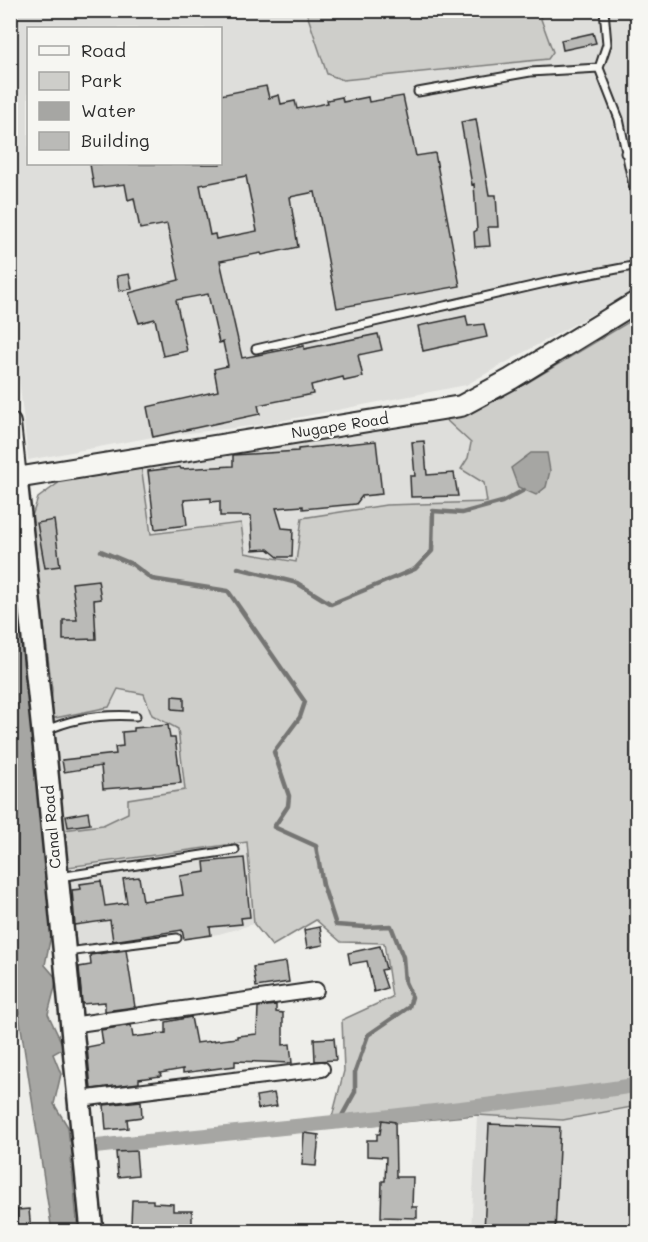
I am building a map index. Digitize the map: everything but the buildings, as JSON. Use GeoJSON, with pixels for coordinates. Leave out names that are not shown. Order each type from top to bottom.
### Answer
{"type":"FeatureCollection","features":[{"type":"Feature","properties":{"kind":"main road","name":"Nugape Road"},"geometry":{"type":"LineString","coordinates":[[16,478],[461,406],[511,379],[638,301]]}},
{"type":"Feature","properties":{"kind":"main road","name":"Canal Road"},"geometry":{"type":"LineString","coordinates":[[10,423],[84,1135],[92,1232]]}},
{"type":"Feature","properties":{"kind":"street"},"geometry":{"type":"LineString","coordinates":[[71,1025],[316,990]]}},
{"type":"Feature","properties":{"kind":"street"},"geometry":{"type":"LineString","coordinates":[[80,1099],[322,1069]]}},
{"type":"Feature","properties":{"kind":"lane"},"geometry":{"type":"LineString","coordinates":[[604,10],[607,44],[598,68],[619,119],[638,208]]}},
{"type":"Feature","properties":{"kind":"lane"},"geometry":{"type":"LineString","coordinates":[[418,92],[530,72],[598,68]]}},
{"type":"Feature","properties":{"kind":"lane"},"geometry":{"type":"LineString","coordinates":[[625,153],[638,152]]}},
{"type":"Feature","properties":{"kind":"lane"},"geometry":{"type":"LineString","coordinates":[[256,349],[554,281],[638,266]]}},
{"type":"Feature","properties":{"kind":"lane"},"geometry":{"type":"LineString","coordinates":[[43,732],[66,721],[110,715],[136,717]]}},
{"type":"Feature","properties":{"kind":"lane"},"geometry":{"type":"LineString","coordinates":[[57,878],[235,850]]}},
{"type":"Feature","properties":{"kind":"lane"},"geometry":{"type":"LineString","coordinates":[[64,952],[177,938]]}},
{"type":"Feature","properties":{"kind":"shaded area"},"geometry":{"type":"Polygon","coordinates":[[[10,11],[306,11],[327,73],[553,52],[538,11],[637,11],[637,289],[466,385],[260,425],[153,437],[28,460],[10,295],[10,11]]]}},
{"type":"Feature","properties":{"kind":"shaded area"},"geometry":{"type":"Polygon","coordinates":[[[444,418],[472,443],[468,458],[484,483],[487,502],[386,505],[302,518],[297,562],[245,553],[241,523],[151,534],[141,466],[444,418]]]}},
{"type":"Feature","properties":{"kind":"shaded area"},"geometry":{"type":"Polygon","coordinates":[[[118,689],[144,694],[152,715],[178,729],[185,790],[128,799],[128,813],[103,825],[63,830],[50,719],[109,707],[118,689]]]}},
{"type":"Feature","properties":{"kind":"shaded area"},"geometry":{"type":"Polygon","coordinates":[[[247,841],[254,924],[219,934],[75,955],[68,867],[247,841]]]}},
{"type":"Feature","properties":{"kind":"shaded area"},"geometry":{"type":"Polygon","coordinates":[[[637,1106],[637,1231],[471,1232],[477,1115],[563,1120],[637,1106]]]}},
{"type":"Feature","properties":{"kind":"green space"},"geometry":{"type":"Polygon","coordinates":[[[306,11],[538,11],[553,52],[548,59],[343,80],[327,74],[306,11]]]}},
{"type":"Feature","properties":{"kind":"green space"},"geometry":{"type":"Polygon","coordinates":[[[637,317],[637,1106],[563,1120],[477,1115],[329,1129],[344,1071],[342,1020],[392,997],[384,943],[341,942],[316,920],[272,946],[254,924],[247,842],[68,867],[63,830],[103,825],[128,813],[128,799],[185,790],[178,729],[152,715],[144,694],[118,689],[109,707],[50,719],[52,690],[31,519],[38,498],[68,476],[141,466],[151,534],[241,523],[245,553],[296,562],[302,518],[386,505],[487,502],[484,483],[461,469],[468,458],[471,443],[444,418],[525,384],[637,317]]]}},
{"type":"Feature","properties":{"kind":"water"},"geometry":{"type":"Polygon","coordinates":[[[531,453],[547,453],[550,471],[546,487],[536,495],[518,487],[511,468],[531,453]]]}},
{"type":"Feature","properties":{"kind":"water"},"geometry":{"type":"Polygon","coordinates":[[[10,495],[51,935],[45,965],[57,979],[48,1014],[64,1048],[53,1054],[61,1074],[54,1104],[68,1127],[78,1231],[52,1231],[11,962],[10,495]]]}},
{"type":"Feature","properties":{"kind":"waterway"},"geometry":{"type":"LineString","coordinates":[[238,568],[297,583],[331,604],[415,569],[432,551],[433,511],[462,513],[502,502],[524,490]]}},
{"type":"Feature","properties":{"kind":"waterway"},"geometry":{"type":"LineString","coordinates":[[101,551],[132,564],[152,579],[228,591],[305,702],[300,717],[274,752],[289,796],[288,806],[274,827],[316,846],[323,885],[336,925],[391,926],[403,957],[405,982],[412,997],[409,1007],[368,1035],[355,1072],[355,1092],[339,1121]]}},
{"type":"Feature","properties":{"kind":"waterway"},"geometry":{"type":"LineString","coordinates":[[50,1151],[418,1113],[638,1085]]}}]}
